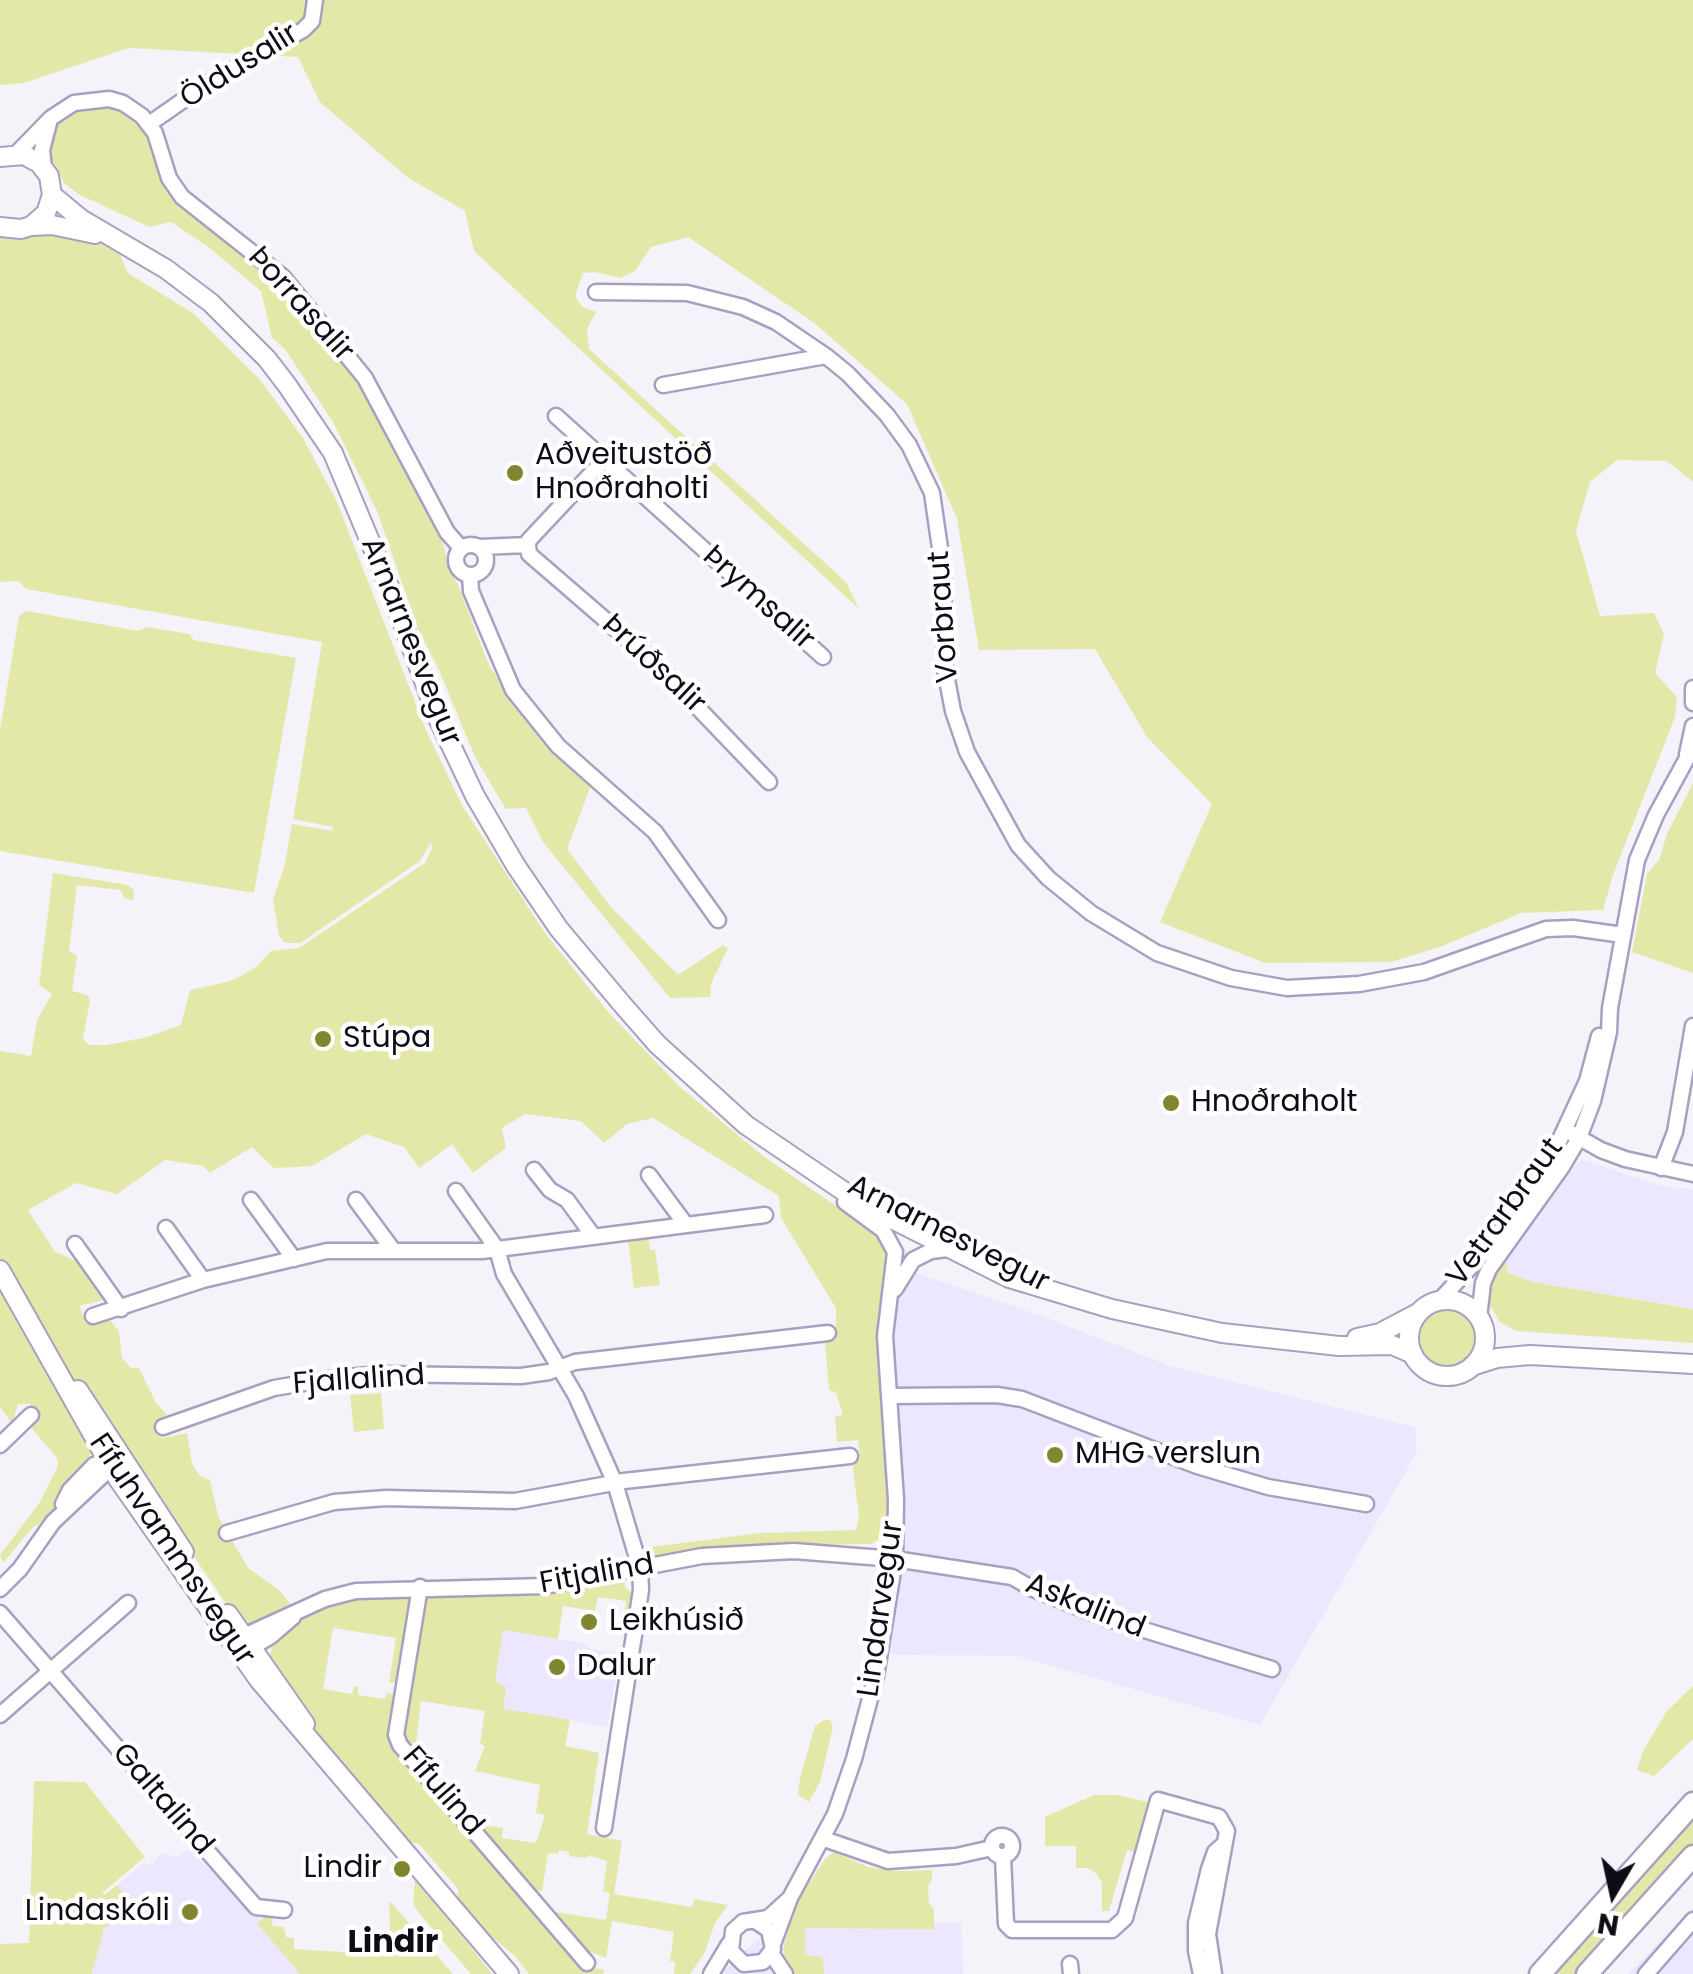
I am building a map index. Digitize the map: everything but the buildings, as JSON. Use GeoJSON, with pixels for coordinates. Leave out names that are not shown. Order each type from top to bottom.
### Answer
{"type":"FeatureCollection","features":[{"type":"Feature","properties":{"kind":"highway"},"geometry":{"type":"LineString","coordinates":[[1670,1830],[1693,1794]]}},
{"type":"Feature","properties":{"kind":"highway"},"geometry":{"type":"LineString","coordinates":[[1540,1974],[1693,1804]]}},
{"type":"Feature","properties":{"kind":"highway"},"geometry":{"type":"LineString","coordinates":[[1587,1974],[1688,1863]]}},
{"type":"Feature","properties":{"kind":"highway"},"geometry":{"type":"LineString","coordinates":[[1530,1974],[1558,1954]]}},
{"type":"Feature","properties":{"kind":"main road"},"geometry":{"type":"LineString","coordinates":[[8,156],[30,158],[44,168],[52,195],[46,213],[31,226]]}},
{"type":"Feature","properties":{"kind":"main road","name":"Arnarnesvegur"},"geometry":{"type":"LineString","coordinates":[[52,195],[66,210],[166,269],[211,303],[266,359],[317,427],[333,453],[438,716],[481,806],[516,866],[559,929],[657,1044],[746,1125],[864,1205],[1008,1278],[1112,1308],[1222,1333],[1339,1346],[1392,1345],[1413,1354]]}},
{"type":"Feature","properties":{"kind":"main road","name":"Arnarnesvegur"},"geometry":{"type":"LineString","coordinates":[[0,227],[72,228],[113,240]]}},
{"type":"Feature","properties":{"kind":"main road","name":"Arnarnesvegur"},"geometry":{"type":"LineString","coordinates":[[687,1070],[867,1198],[955,1244],[1063,1293]]}},
{"type":"Feature","properties":{"kind":"main road","name":"Fífuhvammsvegur"},"geometry":{"type":"LineString","coordinates":[[0,1270],[109,1463],[242,1644],[292,1701],[323,1754],[509,1974]]}},
{"type":"Feature","properties":{"kind":"main road"},"geometry":{"type":"LineString","coordinates":[[1693,1356],[1520,1347],[1494,1340],[1464,1305],[1439,1301],[1420,1312],[1410,1332],[1413,1354],[1422,1366],[1440,1375],[1459,1374],[1497,1358],[1530,1356],[1693,1364]]}},
{"type":"Feature","properties":{"kind":"main road","name":"Arnarnesvegur"},"geometry":{"type":"LineString","coordinates":[[1322,1343],[1380,1333],[1420,1312]]}},
{"type":"Feature","properties":{"kind":"main road"},"geometry":{"type":"LineString","coordinates":[[1472,1366],[1483,1348],[1481,1323]]}},
{"type":"Feature","properties":{"kind":"main road","name":"Fífuhvammsvegur"},"geometry":{"type":"LineString","coordinates":[[36,1334],[111,1439],[242,1644]]}},
{"type":"Feature","properties":{"kind":"main road"},"geometry":{"type":"LineString","coordinates":[[111,1439],[109,1463],[126,1474],[165,1523]]}},
{"type":"Feature","properties":{"kind":"street","name":"Öldusalir"},"geometry":{"type":"LineString","coordinates":[[149,124],[208,83],[302,30],[312,21],[315,0]]}},
{"type":"Feature","properties":{"kind":"street"},"geometry":{"type":"LineString","coordinates":[[8,156],[50,118],[74,103],[109,99],[134,110],[149,124]]}},
{"type":"Feature","properties":{"kind":"street"},"geometry":{"type":"LineString","coordinates":[[44,168],[42,150],[50,118]]}},
{"type":"Feature","properties":{"kind":"street","name":"Þorrasalir"},"geometry":{"type":"LineString","coordinates":[[149,124],[160,144],[169,178],[182,197],[283,277],[365,378],[447,532],[461,548],[456,556],[458,566],[470,575],[471,591],[513,690],[558,746],[655,832],[718,920]]}},
{"type":"Feature","properties":{"kind":"street","name":"Vorbraut"},"geometry":{"type":"LineString","coordinates":[[596,292],[688,293],[744,307],[776,322],[826,356],[887,415],[909,445],[932,493],[944,569],[945,669],[953,712],[967,752],[1018,845],[1048,878],[1092,913],[1158,953],[1232,978],[1287,988],[1359,984],[1424,972],[1546,929],[1573,928],[1623,936]]}},
{"type":"Feature","properties":{"kind":"street"},"geometry":{"type":"LineString","coordinates":[[663,385],[826,356]]}},
{"type":"Feature","properties":{"kind":"street","name":"Þrymsalir"},"geometry":{"type":"LineString","coordinates":[[556,416],[822,657]]}},
{"type":"Feature","properties":{"kind":"street"},"geometry":{"type":"LineString","coordinates":[[461,548],[470,544],[483,553],[529,549],[530,540],[604,460]]}},
{"type":"Feature","properties":{"kind":"street","name":"Þrúðsalir"},"geometry":{"type":"LineString","coordinates":[[529,549],[654,662],[769,782]]}},
{"type":"Feature","properties":{"kind":"street"},"geometry":{"type":"LineString","coordinates":[[470,575],[480,573],[483,553]]}},
{"type":"Feature","properties":{"kind":"street"},"geometry":{"type":"LineString","coordinates":[[1693,688],[1693,703]]}},
{"type":"Feature","properties":{"kind":"street","name":"Vetrarbraut"},"geometry":{"type":"LineString","coordinates":[[1481,1323],[1483,1283],[1489,1269],[1548,1190],[1600,1078],[1637,860],[1690,751],[1693,726]]}},
{"type":"Feature","properties":{"kind":"street"},"geometry":{"type":"LineString","coordinates":[[1661,1168],[1675,1132],[1693,1026]]}},
{"type":"Feature","properties":{"kind":"street"},"geometry":{"type":"LineString","coordinates":[[1573,1134],[1601,1150],[1693,1174]]}},
{"type":"Feature","properties":{"kind":"street","name":"Vetrarbraut"},"geometry":{"type":"LineString","coordinates":[[1439,1301],[1489,1247],[1573,1134]]}},
{"type":"Feature","properties":{"kind":"street","name":"Lindarvegur"},"geometry":{"type":"LineString","coordinates":[[772,1948],[790,1898],[824,1839],[866,1716],[894,1559],[896,1500],[885,1336],[895,1259],[888,1236],[807,1168]]}},
{"type":"Feature","properties":{"kind":"street"},"geometry":{"type":"LineString","coordinates":[[534,1170],[550,1190],[567,1200],[594,1236]]}},
{"type":"Feature","properties":{"kind":"street"},"geometry":{"type":"LineString","coordinates":[[650,1174],[686,1225]]}},
{"type":"Feature","properties":{"kind":"street"},"geometry":{"type":"LineString","coordinates":[[456,1191],[497,1249],[504,1274],[560,1368],[615,1484],[640,1568],[641,1590],[604,1828]]}},
{"type":"Feature","properties":{"kind":"street"},"geometry":{"type":"LineString","coordinates":[[251,1200],[294,1259]]}},
{"type":"Feature","properties":{"kind":"street"},"geometry":{"type":"LineString","coordinates":[[356,1200],[393,1250]]}},
{"type":"Feature","properties":{"kind":"street"},"geometry":{"type":"LineString","coordinates":[[93,1316],[202,1280],[326,1251],[462,1252],[764,1215]]}},
{"type":"Feature","properties":{"kind":"street"},"geometry":{"type":"LineString","coordinates":[[166,1228],[202,1280]]}},
{"type":"Feature","properties":{"kind":"street"},"geometry":{"type":"LineString","coordinates":[[75,1244],[121,1309]]}},
{"type":"Feature","properties":{"kind":"street","name":"Lindarvegur"},"geometry":{"type":"LineString","coordinates":[[888,1303],[909,1264],[931,1251],[947,1249]]}},
{"type":"Feature","properties":{"kind":"street","name":"Fjallalind"},"geometry":{"type":"LineString","coordinates":[[163,1426],[274,1388],[334,1378],[381,1374],[521,1376],[575,1362],[828,1333]]}},
{"type":"Feature","properties":{"kind":"street"},"geometry":{"type":"LineString","coordinates":[[890,1396],[1022,1399],[1198,1466],[1292,1493],[1366,1504]]}},
{"type":"Feature","properties":{"kind":"street"},"geometry":{"type":"LineString","coordinates":[[0,1446],[30,1414]]}},
{"type":"Feature","properties":{"kind":"street"},"geometry":{"type":"LineString","coordinates":[[227,1532],[334,1502],[386,1498],[514,1501],[615,1484],[850,1456]]}},
{"type":"Feature","properties":{"kind":"street"},"geometry":{"type":"LineString","coordinates":[[0,1589],[20,1569],[54,1522],[102,1476],[109,1463]]}},
{"type":"Feature","properties":{"kind":"street","name":"Fitjalind"},"geometry":{"type":"LineString","coordinates":[[242,1644],[271,1636],[301,1610],[356,1591],[545,1586],[702,1556],[762,1551],[894,1559]]}},
{"type":"Feature","properties":{"kind":"street","name":"Askalind"},"geometry":{"type":"LineString","coordinates":[[894,1559],[1012,1577],[1032,1589],[1106,1618],[1180,1644],[1272,1669]]}},
{"type":"Feature","properties":{"kind":"street","name":"Fífulind"},"geometry":{"type":"LineString","coordinates":[[420,1587],[396,1735],[400,1745],[587,1963]]}},
{"type":"Feature","properties":{"kind":"street"},"geometry":{"type":"LineString","coordinates":[[0,1715],[128,1604]]}},
{"type":"Feature","properties":{"kind":"street","name":"Galtalind"},"geometry":{"type":"LineString","coordinates":[[0,1614],[256,1907],[284,1910]]}},
{"type":"Feature","properties":{"kind":"street"},"geometry":{"type":"LineString","coordinates":[[824,1839],[888,1861],[998,1852],[1009,1928],[1018,1932],[1107,1930],[1119,1926],[1125,1918],[1158,1800],[1209,1812],[1226,1826],[1208,1934],[1214,1974]]}},
{"type":"Feature","properties":{"kind":"street"},"geometry":{"type":"LineString","coordinates":[[1201,1974],[1196,1922],[1208,1869],[1215,1852],[1224,1844]]}},
{"type":"Feature","properties":{"kind":"street","name":"Lindarvegur"},"geometry":{"type":"LineString","coordinates":[[757,1922],[771,1916],[790,1898]]}},
{"type":"Feature","properties":{"kind":"street"},"geometry":{"type":"LineString","coordinates":[[1646,1974],[1693,1920]]}},
{"type":"Feature","properties":{"kind":"street"},"geometry":{"type":"LineString","coordinates":[[711,1974],[737,1926],[757,1922],[769,1930],[772,1948],[785,1974]]}},
{"type":"Feature","properties":{"kind":"street"},"geometry":{"type":"LineString","coordinates":[[729,1944],[733,1956],[753,1968]]}},
{"type":"Feature","properties":{"kind":"street"},"geometry":{"type":"LineString","coordinates":[[728,1974],[753,1968],[763,1962],[772,1948]]}},
{"type":"Feature","properties":{"kind":"shaded area"},"geometry":{"type":"Polygon","coordinates":[[[1581,1159],[1661,1186],[1693,1189],[1693,1309],[1533,1282],[1508,1273],[1505,1258],[1581,1159]]]}},
{"type":"Feature","properties":{"kind":"shaded area"},"geometry":{"type":"Polygon","coordinates":[[[888,1263],[1171,1366],[1415,1427],[1417,1452],[1260,1725],[1017,1656],[903,1655],[873,1650],[886,1582],[891,1510],[888,1263]]]}},
{"type":"Feature","properties":{"kind":"shaded area","name":"Dalur"},"geometry":{"type":"Polygon","coordinates":[[[503,1630],[620,1653],[607,1727],[503,1709],[495,1682],[503,1630]]]}},
{"type":"Feature","properties":{"kind":"shaded area","name":"Lindaskóli"},"geometry":{"type":"Polygon","coordinates":[[[189,1849],[314,1974],[92,1974],[104,1928],[134,1906],[117,1885],[142,1864],[152,1864],[162,1853],[178,1857],[189,1849]]]}},
{"type":"Feature","properties":{"kind":"shaded area"},"geometry":{"type":"Polygon","coordinates":[[[1693,1908],[1693,1974],[1628,1974],[1693,1908]]]}},
{"type":"Feature","properties":{"kind":"shaded area"},"geometry":{"type":"Polygon","coordinates":[[[961,1922],[963,1974],[720,1974],[755,1941],[805,1928],[961,1922]]]}},
{"type":"Feature","properties":{"kind":"green space"},"geometry":{"type":"Polygon","coordinates":[[[0,0],[1693,0],[1693,482],[1667,461],[1617,460],[1590,482],[1576,531],[1600,616],[1654,613],[1664,634],[1655,673],[1677,697],[1675,717],[1603,910],[1521,913],[1440,947],[1391,962],[1265,963],[1160,922],[1212,804],[1147,737],[1095,649],[979,650],[957,519],[907,404],[813,322],[688,237],[651,247],[635,271],[620,278],[583,273],[575,296],[582,307],[596,312],[587,329],[589,349],[846,582],[859,609],[474,251],[465,211],[407,177],[320,102],[298,57],[129,48],[24,83],[0,85],[0,0]]]}},
{"type":"Feature","properties":{"kind":"green space"},"geometry":{"type":"Polygon","coordinates":[[[81,107],[117,108],[144,129],[168,190],[281,284],[362,384],[443,542],[449,569],[488,663],[541,740],[591,785],[567,849],[611,907],[678,975],[723,945],[728,948],[711,984],[710,997],[670,998],[543,842],[526,808],[506,809],[475,757],[418,629],[377,511],[333,422],[285,349],[272,338],[261,291],[171,222],[149,227],[78,194],[64,183],[47,151],[52,126],[81,107]]]}},
{"type":"Feature","properties":{"kind":"green space"},"geometry":{"type":"Polygon","coordinates":[[[52,231],[90,237],[120,255],[128,273],[194,314],[260,380],[303,438],[337,502],[426,730],[463,807],[545,933],[608,1012],[680,1087],[763,1156],[880,1236],[888,1255],[879,1346],[887,1524],[872,1544],[735,1546],[654,1557],[651,1547],[760,1533],[856,1530],[859,1516],[852,1461],[860,1459],[858,1440],[837,1442],[835,1416],[843,1415],[836,1393],[829,1390],[825,1342],[836,1340],[836,1308],[781,1218],[779,1196],[653,1118],[627,1124],[604,1143],[581,1121],[525,1114],[502,1128],[506,1148],[473,1173],[452,1144],[419,1168],[404,1147],[366,1134],[312,1166],[274,1168],[252,1147],[210,1173],[203,1166],[165,1160],[117,1194],[76,1183],[28,1210],[55,1252],[76,1261],[102,1294],[103,1300],[80,1306],[85,1323],[108,1317],[119,1332],[122,1358],[131,1368],[139,1368],[156,1403],[167,1415],[157,1420],[162,1438],[187,1433],[192,1464],[200,1476],[210,1480],[218,1516],[248,1568],[278,1589],[294,1608],[253,1625],[235,1617],[42,1333],[0,1258],[0,1051],[31,1056],[37,1020],[52,994],[39,985],[53,873],[128,885],[134,890],[133,901],[120,890],[77,885],[69,951],[77,956],[72,991],[87,995],[90,1000],[83,1039],[89,1045],[106,1045],[144,1038],[181,1025],[190,990],[241,976],[271,951],[299,948],[425,863],[432,848],[431,842],[420,861],[300,943],[285,943],[279,936],[273,899],[284,868],[292,824],[332,831],[333,827],[293,819],[322,642],[26,589],[19,581],[0,582],[0,232],[52,231]]]}},
{"type":"Feature","properties":{"kind":"green space"},"geometry":{"type":"Polygon","coordinates":[[[26,611],[139,631],[146,627],[190,634],[193,640],[296,658],[254,893],[0,851],[0,730],[19,616],[26,611]]]}},
{"type":"Feature","properties":{"kind":"green space"},"geometry":{"type":"Polygon","coordinates":[[[1693,783],[1693,973],[1632,952],[1647,874],[1659,860],[1667,834],[1693,783]]]}},
{"type":"Feature","properties":{"kind":"green space"},"geometry":{"type":"Polygon","coordinates":[[[648,1237],[650,1250],[655,1249],[660,1285],[634,1288],[628,1240],[648,1237]]]}},
{"type":"Feature","properties":{"kind":"green space"},"geometry":{"type":"Polygon","coordinates":[[[1505,1258],[1508,1273],[1533,1282],[1693,1309],[1693,1343],[1516,1331],[1500,1322],[1488,1302],[1487,1290],[1505,1258]]]}},
{"type":"Feature","properties":{"kind":"green space"},"geometry":{"type":"Polygon","coordinates":[[[0,1283],[91,1441],[91,1453],[49,1518],[32,1528],[3,1563],[0,1555],[40,1502],[58,1466],[57,1458],[30,1426],[30,1404],[18,1404],[12,1424],[0,1407],[0,1283]]]}},
{"type":"Feature","properties":{"kind":"green space"},"geometry":{"type":"Polygon","coordinates":[[[1447,1308],[1468,1317],[1477,1338],[1468,1359],[1447,1368],[1426,1359],[1417,1338],[1426,1317],[1447,1308]]]}},
{"type":"Feature","properties":{"kind":"green space"},"geometry":{"type":"Polygon","coordinates":[[[381,1393],[384,1429],[354,1432],[350,1395],[381,1393]]]}},
{"type":"Feature","properties":{"kind":"green space"},"geometry":{"type":"Polygon","coordinates":[[[624,1579],[632,1594],[626,1629],[623,1630],[626,1601],[598,1597],[595,1611],[563,1606],[558,1639],[503,1630],[495,1681],[506,1687],[503,1709],[570,1720],[565,1746],[599,1753],[587,1834],[622,1841],[614,1894],[692,1907],[694,1899],[728,1905],[690,1974],[674,1974],[675,1962],[670,1961],[674,1932],[612,1921],[606,1958],[586,1950],[556,1916],[556,1912],[606,1920],[610,1893],[603,1892],[607,1861],[588,1855],[569,1856],[569,1852],[559,1850],[558,1854],[548,1853],[542,1891],[533,1890],[481,1829],[482,1825],[503,1828],[502,1838],[536,1843],[545,1815],[536,1813],[540,1785],[475,1771],[485,1746],[480,1744],[485,1711],[421,1701],[416,1744],[405,1736],[425,1596],[552,1591],[624,1579]]]}},
{"type":"Feature","properties":{"kind":"green space"},"geometry":{"type":"Polygon","coordinates":[[[368,1593],[406,1593],[409,1597],[397,1682],[389,1683],[396,1638],[333,1628],[323,1689],[352,1694],[354,1686],[358,1687],[358,1695],[385,1699],[387,1693],[396,1695],[389,1742],[582,1966],[604,1970],[603,1974],[529,1974],[515,1956],[471,1920],[458,1901],[458,1889],[419,1844],[405,1841],[320,1740],[269,1659],[273,1643],[293,1624],[340,1600],[368,1593]]]}},
{"type":"Feature","properties":{"kind":"green space"},"geometry":{"type":"Polygon","coordinates":[[[1693,1686],[1693,1739],[1654,1776],[1637,1770],[1643,1751],[1667,1711],[1693,1686]]]}},
{"type":"Feature","properties":{"kind":"green space"},"geometry":{"type":"Polygon","coordinates":[[[830,1720],[833,1727],[820,1782],[809,1802],[798,1795],[800,1778],[815,1726],[830,1720]]]}},
{"type":"Feature","properties":{"kind":"green space"},"geometry":{"type":"Polygon","coordinates":[[[34,1781],[85,1782],[145,1857],[102,1893],[117,1885],[135,1906],[104,1928],[92,1974],[0,1974],[0,1944],[29,1943],[34,1781]]]}},
{"type":"Feature","properties":{"kind":"green space"},"geometry":{"type":"Polygon","coordinates":[[[1094,1795],[1148,1802],[1134,1852],[1127,1850],[1109,1911],[1102,1911],[1102,1883],[1096,1873],[1076,1868],[1076,1846],[1045,1846],[1045,1817],[1094,1795]]]}},
{"type":"Feature","properties":{"kind":"green space"},"geometry":{"type":"Polygon","coordinates":[[[1693,1810],[1693,1842],[1649,1894],[1575,1974],[1549,1974],[1693,1810]]]}},
{"type":"Feature","properties":{"kind":"green space"},"geometry":{"type":"Polygon","coordinates":[[[834,1852],[868,1867],[932,1870],[928,1886],[934,1929],[805,1928],[805,1955],[823,1957],[824,1974],[791,1974],[784,1947],[797,1901],[834,1852]]]}},
{"type":"Feature","properties":{"kind":"green space"},"geometry":{"type":"Polygon","coordinates":[[[415,1880],[492,1974],[471,1974],[419,1913],[413,1904],[415,1880]]]}},
{"type":"Feature","properties":{"kind":"green space"},"geometry":{"type":"Polygon","coordinates":[[[389,1900],[453,1974],[300,1974],[257,1923],[267,1915],[273,1917],[272,1926],[284,1927],[286,1937],[294,1938],[294,1949],[358,1953],[374,1947],[390,1929],[389,1900]]]}},
{"type":"Feature","properties":{"kind":"place","name":"Aðveitustöð Hnoðraholti"},"geometry":{"type":"Point","coordinates":[515,473]}},
{"type":"Feature","properties":{"kind":"place","name":"Stúpa"},"geometry":{"type":"Point","coordinates":[323,1039]}},
{"type":"Feature","properties":{"kind":"place","name":"Hnoðraholt"},"geometry":{"type":"Point","coordinates":[1171,1103]}},
{"type":"Feature","properties":{"kind":"place","name":"MHG verslun"},"geometry":{"type":"Point","coordinates":[1055,1455]}},
{"type":"Feature","properties":{"kind":"place","name":"Leikhúsið"},"geometry":{"type":"Point","coordinates":[589,1622]}},
{"type":"Feature","properties":{"kind":"place","name":"Dalur"},"geometry":{"type":"Point","coordinates":[557,1667]}},
{"type":"Feature","properties":{"kind":"place","name":"Lindir"},"geometry":{"type":"Point","coordinates":[402,1869]}},
{"type":"Feature","properties":{"kind":"place","name":"Lindaskóli"},"geometry":{"type":"Point","coordinates":[190,1912]}},
{"type":"Feature","properties":{"kind":"district","name":"Lindir"},"geometry":{"type":"Point","coordinates":[393,1944]}}]}
